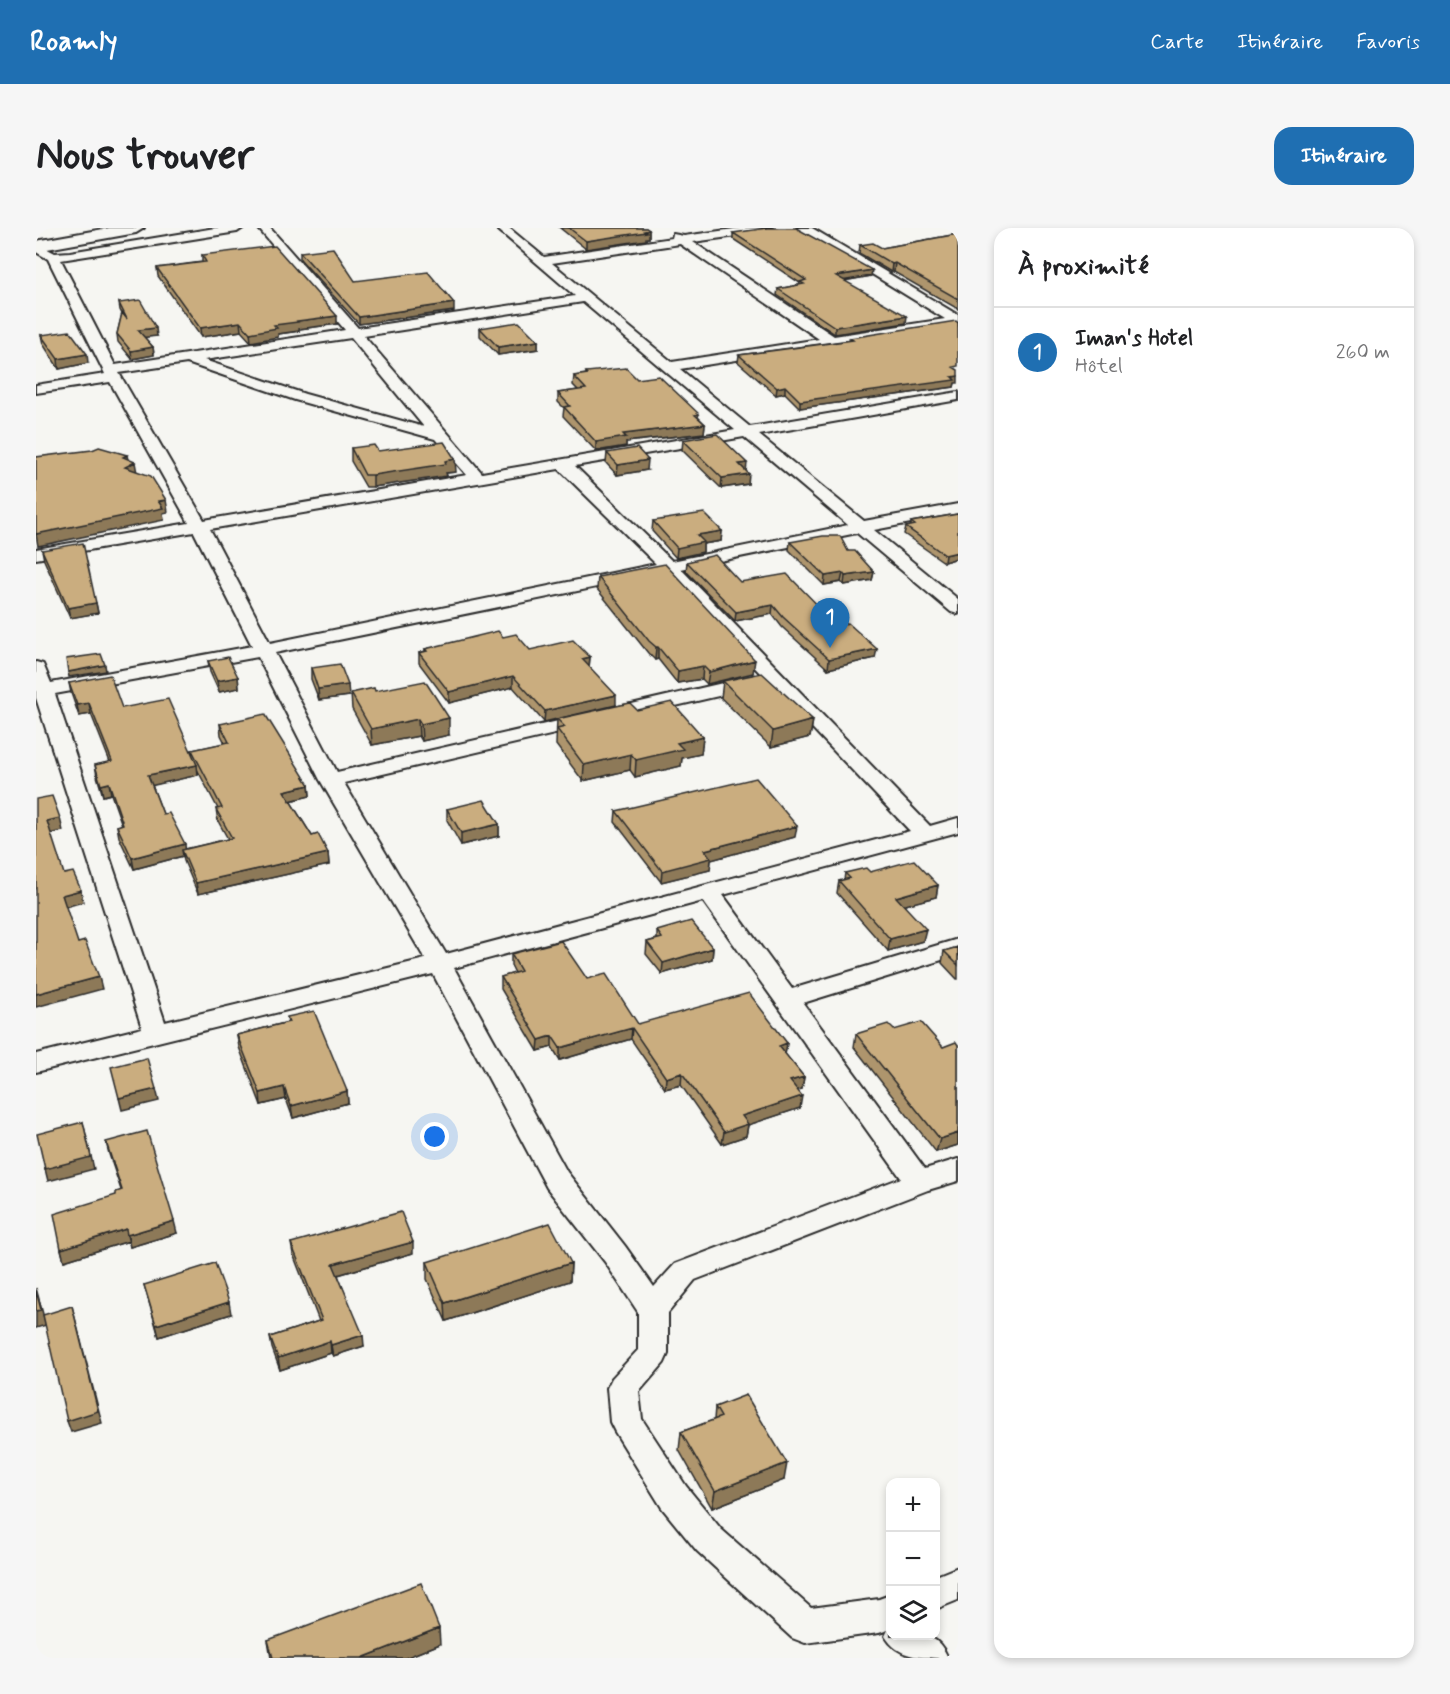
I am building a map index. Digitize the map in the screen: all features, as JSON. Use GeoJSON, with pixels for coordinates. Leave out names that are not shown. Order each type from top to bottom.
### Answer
{"type":"FeatureCollection","features":[{"type":"Feature","properties":{"kind":"main road"},"geometry":{"type":"LineString","coordinates":[[36,240],[100,228]]}},
{"type":"Feature","properties":{"kind":"main road"},"geometry":{"type":"LineString","coordinates":[[36,247],[136,228]]}},
{"type":"Feature","properties":{"kind":"street"},"geometry":{"type":"LineString","coordinates":[[53,257],[237,228]]}},
{"type":"Feature","properties":{"kind":"street"},"geometry":{"type":"LineString","coordinates":[[264,228],[479,479]]}},
{"type":"Feature","properties":{"kind":"street"},"geometry":{"type":"LineString","coordinates":[[502,228],[958,608]]}},
{"type":"Feature","properties":{"kind":"street"},"geometry":{"type":"LineString","coordinates":[[663,228],[832,341]]}},
{"type":"Feature","properties":{"kind":"street"},"geometry":{"type":"LineString","coordinates":[[542,261],[766,228]]}},
{"type":"Feature","properties":{"kind":"street"},"geometry":{"type":"LineString","coordinates":[[802,228],[958,321]]}},
{"type":"Feature","properties":{"kind":"street"},"geometry":{"type":"LineString","coordinates":[[36,247],[53,257],[113,374],[200,527],[332,780],[440,964],[557,1180],[615,1254],[653,1310],[653,1354],[623,1388],[626,1422],[674,1497],[709,1540],[806,1626],[886,1622]]}},
{"type":"Feature","properties":{"kind":"street"},"geometry":{"type":"LineString","coordinates":[[36,389],[188,360],[586,298]]}},
{"type":"Feature","properties":{"kind":"street"},"geometry":{"type":"LineString","coordinates":[[668,367],[958,321]]}},
{"type":"Feature","properties":{"kind":"street"},"geometry":{"type":"LineString","coordinates":[[188,360],[300,397],[440,436]]}},
{"type":"Feature","properties":{"kind":"street"},"geometry":{"type":"LineString","coordinates":[[36,554],[958,396]]}},
{"type":"Feature","properties":{"kind":"street"},"geometry":{"type":"LineString","coordinates":[[564,465],[669,567],[925,834]]}},
{"type":"Feature","properties":{"kind":"street"},"geometry":{"type":"LineString","coordinates":[[40,692],[264,650],[958,509]]}},
{"type":"Feature","properties":{"kind":"street"},"geometry":{"type":"LineString","coordinates":[[36,668],[40,692],[156,1032]]}},
{"type":"Feature","properties":{"kind":"street"},"geometry":{"type":"LineString","coordinates":[[332,780],[774,677]]}},
{"type":"Feature","properties":{"kind":"street"},"geometry":{"type":"LineString","coordinates":[[36,1063],[440,964],[958,825]]}},
{"type":"Feature","properties":{"kind":"street"},"geometry":{"type":"LineString","coordinates":[[709,892],[920,1182]]}},
{"type":"Feature","properties":{"kind":"street"},"geometry":{"type":"LineString","coordinates":[[787,999],[958,947]]}},
{"type":"Feature","properties":{"kind":"street"},"geometry":{"type":"LineString","coordinates":[[653,1310],[685,1272],[920,1182],[958,1170]]}},
{"type":"Feature","properties":{"kind":"street"},"geometry":{"type":"LineString","coordinates":[[940,1591],[958,1583]]}},
{"type":"Feature","properties":{"kind":"street"},"geometry":{"type":"LineString","coordinates":[[910,1640],[930,1658]]}},
{"type":"Feature","properties":{"kind":"building"},"geometry":{"type":"Polygon","coordinates":[[[569,228],[646,228],[649,230],[586,241],[569,228]]]}},
{"type":"Feature","properties":{"kind":"building"},"geometry":{"type":"Polygon","coordinates":[[[767,228],[796,228],[872,270],[836,276],[907,316],[835,327],[778,289],[804,284],[800,282],[806,280],[733,233],[767,228]]]}},
{"type":"Feature","properties":{"kind":"building"},"geometry":{"type":"Polygon","coordinates":[[[958,234],[958,299],[860,245],[873,243],[882,248],[958,234]]]}},
{"type":"Feature","properties":{"kind":"building"},"geometry":{"type":"Polygon","coordinates":[[[275,246],[337,316],[274,325],[277,328],[250,333],[240,322],[200,328],[157,268],[206,262],[202,255],[275,246]]]}},
{"type":"Feature","properties":{"kind":"building"},"geometry":{"type":"Polygon","coordinates":[[[333,248],[355,281],[428,272],[454,303],[359,317],[300,252],[333,248]]]}},
{"type":"Feature","properties":{"kind":"building"},"geometry":{"type":"Polygon","coordinates":[[[140,300],[156,328],[138,330],[153,347],[131,351],[117,334],[122,313],[127,319],[119,303],[140,300]]]}},
{"type":"Feature","properties":{"kind":"building"},"geometry":{"type":"Polygon","coordinates":[[[956,321],[958,323],[958,366],[953,367],[958,370],[958,376],[952,377],[955,380],[800,401],[785,386],[777,388],[739,355],[853,340],[850,338],[956,321]]]}},
{"type":"Feature","properties":{"kind":"building"},"geometry":{"type":"Polygon","coordinates":[[[519,322],[538,341],[498,347],[480,328],[519,322]]]}},
{"type":"Feature","properties":{"kind":"building"},"geometry":{"type":"Polygon","coordinates":[[[70,331],[87,354],[58,359],[41,335],[70,331]]]}},
{"type":"Feature","properties":{"kind":"building"},"geometry":{"type":"Polygon","coordinates":[[[626,368],[637,379],[659,376],[699,414],[695,415],[705,424],[623,434],[626,437],[596,442],[564,407],[570,406],[558,393],[586,389],[574,376],[588,374],[586,372],[626,368]]]}},
{"type":"Feature","properties":{"kind":"building"},"geometry":{"type":"Polygon","coordinates":[[[717,434],[747,463],[739,464],[749,474],[722,478],[683,440],[717,434]]]}},
{"type":"Feature","properties":{"kind":"building"},"geometry":{"type":"Polygon","coordinates":[[[444,442],[455,459],[445,461],[446,464],[373,475],[365,475],[351,448],[374,445],[378,451],[444,442]]]}},
{"type":"Feature","properties":{"kind":"building"},"geometry":{"type":"Polygon","coordinates":[[[99,447],[127,455],[123,457],[135,462],[125,467],[151,476],[166,500],[158,501],[163,508],[36,534],[36,457],[92,450],[99,447]]]}},
{"type":"Feature","properties":{"kind":"building"},"geometry":{"type":"Polygon","coordinates":[[[637,448],[648,460],[618,465],[607,453],[637,448]]]}},
{"type":"Feature","properties":{"kind":"building"},"geometry":{"type":"Polygon","coordinates":[[[704,513],[722,531],[697,535],[704,542],[677,548],[653,521],[704,513]]]}},
{"type":"Feature","properties":{"kind":"building"},"geometry":{"type":"Polygon","coordinates":[[[958,514],[958,552],[945,555],[906,527],[915,525],[911,522],[958,514]]]}},
{"type":"Feature","properties":{"kind":"building"},"geometry":{"type":"Polygon","coordinates":[[[823,536],[840,536],[848,551],[855,551],[874,572],[825,576],[790,542],[823,536]]]}},
{"type":"Feature","properties":{"kind":"building"},"geometry":{"type":"Polygon","coordinates":[[[83,543],[96,603],[68,608],[42,550],[83,543]]]}},
{"type":"Feature","properties":{"kind":"building"},"geometry":{"type":"Polygon","coordinates":[[[715,555],[740,582],[787,574],[838,626],[848,623],[877,649],[829,659],[773,605],[736,612],[687,562],[715,555]]]}},
{"type":"Feature","properties":{"kind":"building"},"geometry":{"type":"Polygon","coordinates":[[[665,564],[755,660],[709,672],[703,666],[678,671],[658,647],[649,641],[598,577],[665,564]]]}},
{"type":"Feature","properties":{"kind":"building"},"geometry":{"type":"Polygon","coordinates":[[[498,631],[503,637],[516,634],[530,650],[573,640],[590,657],[582,659],[616,695],[545,711],[513,676],[449,692],[419,653],[427,651],[425,649],[498,631]]]}},
{"type":"Feature","properties":{"kind":"building"},"geometry":{"type":"Polygon","coordinates":[[[101,654],[105,665],[68,672],[66,659],[101,654]]]}},
{"type":"Feature","properties":{"kind":"building"},"geometry":{"type":"Polygon","coordinates":[[[228,657],[238,677],[217,681],[208,661],[228,657]]]}},
{"type":"Feature","properties":{"kind":"building"},"geometry":{"type":"Polygon","coordinates":[[[340,664],[348,685],[318,689],[311,668],[340,664]]]}},
{"type":"Feature","properties":{"kind":"building"},"geometry":{"type":"Polygon","coordinates":[[[762,673],[813,720],[773,731],[723,681],[762,673]]]}},
{"type":"Feature","properties":{"kind":"building"},"geometry":{"type":"Polygon","coordinates":[[[110,675],[122,708],[168,699],[197,765],[148,775],[163,814],[169,813],[185,844],[132,858],[117,826],[123,824],[109,783],[101,785],[95,765],[112,761],[89,703],[77,705],[69,683],[110,675]]]}},
{"type":"Feature","properties":{"kind":"building"},"geometry":{"type":"Polygon","coordinates":[[[425,681],[449,718],[421,724],[418,719],[371,729],[351,693],[374,688],[375,691],[425,681]]]}},
{"type":"Feature","properties":{"kind":"building"},"geometry":{"type":"Polygon","coordinates":[[[672,702],[703,737],[677,743],[683,749],[636,760],[631,754],[584,765],[557,729],[565,727],[557,719],[630,703],[637,710],[672,702]]]}},
{"type":"Feature","properties":{"kind":"building"},"geometry":{"type":"Polygon","coordinates":[[[265,714],[309,785],[284,791],[312,836],[318,834],[328,853],[196,883],[182,850],[232,838],[216,809],[222,808],[192,750],[229,742],[220,724],[265,714]]]}},
{"type":"Feature","properties":{"kind":"building"},"geometry":{"type":"Polygon","coordinates":[[[756,778],[797,826],[705,850],[711,858],[662,871],[616,811],[756,778]]]}},
{"type":"Feature","properties":{"kind":"building"},"geometry":{"type":"Polygon","coordinates":[[[52,796],[60,818],[47,821],[64,874],[73,872],[81,890],[62,895],[78,943],[85,941],[99,977],[36,994],[36,799],[52,796]]]}},
{"type":"Feature","properties":{"kind":"building"},"geometry":{"type":"Polygon","coordinates":[[[484,800],[499,824],[461,833],[447,809],[484,800]]]}},
{"type":"Feature","properties":{"kind":"building"},"geometry":{"type":"Polygon","coordinates":[[[914,860],[938,885],[896,897],[926,929],[890,939],[839,881],[850,878],[845,873],[866,868],[870,872],[914,860]]]}},
{"type":"Feature","properties":{"kind":"building"},"geometry":{"type":"Polygon","coordinates":[[[691,921],[713,948],[663,963],[647,942],[662,938],[657,931],[691,921]]]}},
{"type":"Feature","properties":{"kind":"building"},"geometry":{"type":"Polygon","coordinates":[[[561,941],[587,979],[606,974],[638,1024],[749,993],[787,1043],[779,1046],[804,1077],[790,1081],[802,1096],[742,1116],[748,1124],[724,1132],[682,1073],[666,1078],[632,1028],[560,1048],[552,1036],[539,1040],[501,977],[521,971],[511,954],[561,941]]]}},
{"type":"Feature","properties":{"kind":"building"},"geometry":{"type":"Polygon","coordinates":[[[958,947],[958,965],[944,951],[958,947]]]}},
{"type":"Feature","properties":{"kind":"building"},"geometry":{"type":"Polygon","coordinates":[[[314,1011],[347,1091],[291,1106],[284,1087],[260,1093],[237,1035],[289,1022],[287,1017],[314,1011]]]}},
{"type":"Feature","properties":{"kind":"building"},"geometry":{"type":"Polygon","coordinates":[[[921,1022],[943,1047],[956,1042],[958,1045],[958,1133],[940,1139],[856,1034],[888,1024],[894,1030],[921,1022]]]}},
{"type":"Feature","properties":{"kind":"building"},"geometry":{"type":"Polygon","coordinates":[[[147,1058],[156,1089],[119,1098],[111,1067],[147,1058]]]}},
{"type":"Feature","properties":{"kind":"building"},"geometry":{"type":"Polygon","coordinates":[[[83,1122],[91,1157],[45,1169],[37,1134],[83,1122]]]}},
{"type":"Feature","properties":{"kind":"building"},"geometry":{"type":"Polygon","coordinates":[[[147,1131],[174,1221],[127,1235],[126,1229],[61,1249],[54,1214],[116,1195],[116,1192],[122,1190],[106,1142],[147,1131]]]}},
{"type":"Feature","properties":{"kind":"building"},"geometry":{"type":"Polygon","coordinates":[[[401,1212],[413,1242],[333,1264],[363,1335],[331,1345],[330,1341],[278,1358],[270,1337],[322,1320],[291,1243],[401,1212]]]}},
{"type":"Feature","properties":{"kind":"building"},"geometry":{"type":"Polygon","coordinates":[[[550,1223],[571,1263],[445,1303],[427,1262],[550,1223]]]}},
{"type":"Feature","properties":{"kind":"building"},"geometry":{"type":"Polygon","coordinates":[[[215,1263],[229,1302],[156,1325],[144,1285],[215,1263]]]}},
{"type":"Feature","properties":{"kind":"building"},"geometry":{"type":"Polygon","coordinates":[[[36,1290],[41,1310],[36,1311],[36,1290]]]}},
{"type":"Feature","properties":{"kind":"building"},"geometry":{"type":"Polygon","coordinates":[[[72,1306],[98,1411],[67,1421],[43,1315],[72,1306]]]}},
{"type":"Feature","properties":{"kind":"building"},"geometry":{"type":"Polygon","coordinates":[[[746,1395],[787,1463],[715,1491],[681,1432],[721,1417],[715,1407],[746,1395]]]}},
{"type":"Feature","properties":{"kind":"building"},"geometry":{"type":"Polygon","coordinates":[[[421,1583],[439,1628],[362,1658],[273,1658],[268,1640],[421,1583]]]}},
{"type":"Feature","properties":{"kind":"place","name":"Iman's Hotel"},"geometry":{"type":"Point","coordinates":[830,648]}}]}
